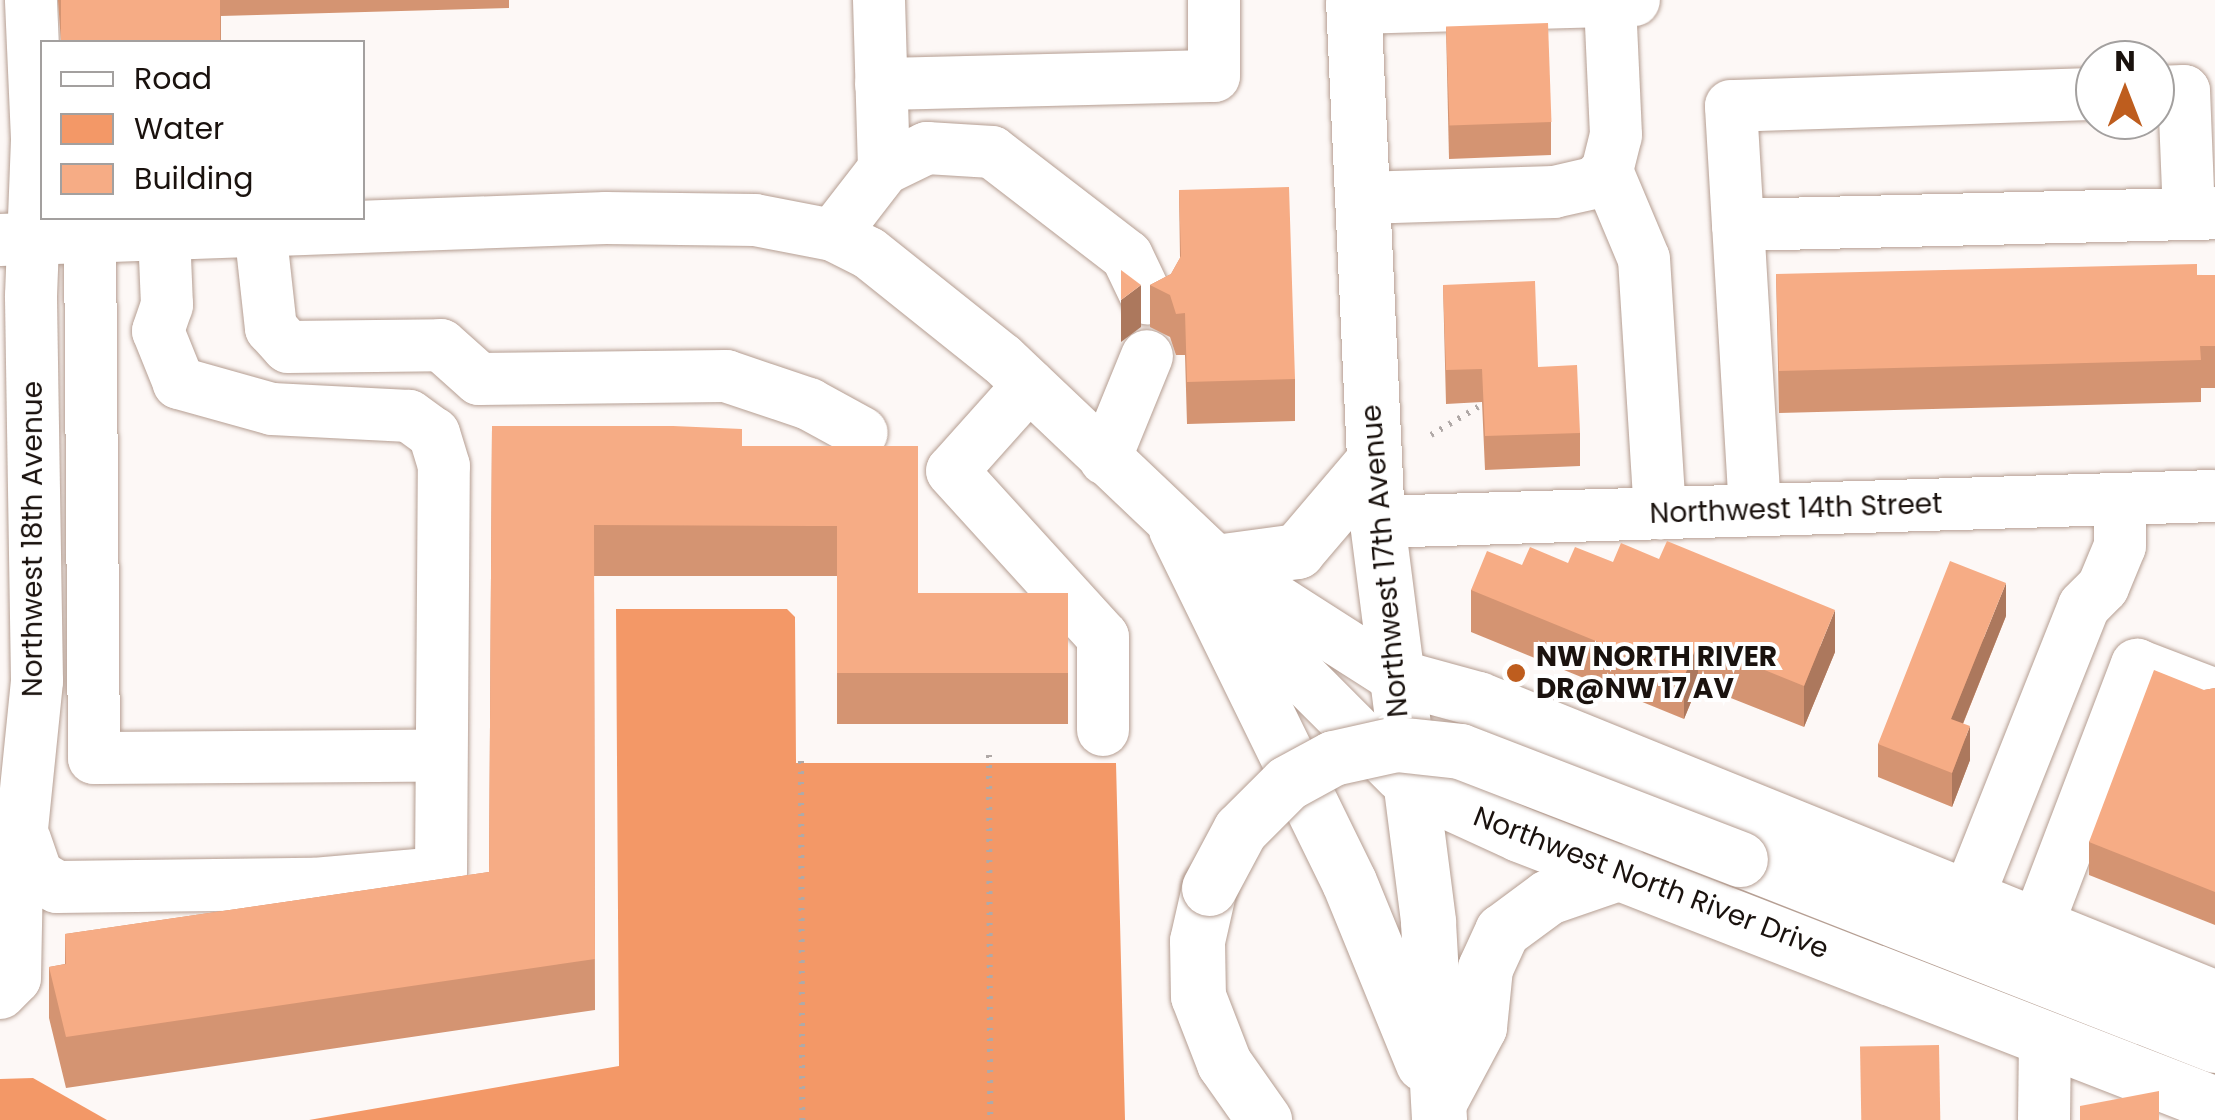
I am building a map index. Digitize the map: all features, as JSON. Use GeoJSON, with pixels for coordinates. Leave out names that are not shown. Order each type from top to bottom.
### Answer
{"type":"FeatureCollection","features":[{"type":"Feature","properties":{"kind":"main road","name":"Northwest 17th Avenue"},"geometry":{"type":"LineString","coordinates":[[1354,4],[1376,522],[1428,922],[1439,1111]]}},
{"type":"Feature","properties":{"kind":"main road"},"geometry":{"type":"LineString","coordinates":[[1372,463],[1297,551],[1196,546],[1349,882],[1439,1111]]}},
{"type":"Feature","properties":{"kind":"main road","name":"Northwest North River Drive"},"geometry":{"type":"LineString","coordinates":[[1394,676],[1478,700],[2036,929],[2215,998]]}},
{"type":"Feature","properties":{"kind":"main road"},"geometry":{"type":"LineString","coordinates":[[1264,1120],[1224,1063],[1198,996],[1197,941],[1209,888],[1240,830],[1287,783],[1333,758],[1396,744],[1473,755],[2215,1045]]}},
{"type":"Feature","properties":{"kind":"main road","name":"Northwest North River Drive"},"geometry":{"type":"LineString","coordinates":[[1410,784],[1623,872],[2215,1104]]}},
{"type":"Feature","properties":{"kind":"main road"},"geometry":{"type":"LineString","coordinates":[[1439,1111],[1479,1027],[1485,968],[1502,931],[1560,892],[1623,872]]}},
{"type":"Feature","properties":{"kind":"street","name":"Northwest 18th Avenue"},"geometry":{"type":"LineString","coordinates":[[0,993],[16,978],[17,878],[25,840],[37,681],[17,239],[17,94],[30,0]]}},
{"type":"Feature","properties":{"kind":"street"},"geometry":{"type":"LineString","coordinates":[[879,0],[881,84],[905,159]]}},
{"type":"Feature","properties":{"kind":"street"},"geometry":{"type":"LineString","coordinates":[[881,84],[1214,76],[1214,0]]}},
{"type":"Feature","properties":{"kind":"street"},"geometry":{"type":"LineString","coordinates":[[1354,4],[1634,0]]}},
{"type":"Feature","properties":{"kind":"street"},"geometry":{"type":"LineString","coordinates":[[1610,1],[1616,135],[1607,171],[1646,273],[1660,513]]}},
{"type":"Feature","properties":{"kind":"street"},"geometry":{"type":"LineString","coordinates":[[1738,225],[2202,213],[2184,91],[2175,91]]}},
{"type":"Feature","properties":{"kind":"street"},"geometry":{"type":"LineString","coordinates":[[1756,510],[1731,106],[2075,95]]}},
{"type":"Feature","properties":{"kind":"street"},"geometry":{"type":"LineString","coordinates":[[833,235],[905,159],[992,152],[1127,256],[1147,298]]}},
{"type":"Feature","properties":{"kind":"street"},"geometry":{"type":"LineString","coordinates":[[1362,198],[1566,191],[1607,171]]}},
{"type":"Feature","properties":{"kind":"street","name":"Northwest North River Drive"},"geometry":{"type":"LineString","coordinates":[[17,239],[276,225],[701,218],[833,235],[937,305],[1030,386],[1196,546],[1282,657],[1410,784]]}},
{"type":"Feature","properties":{"kind":"street"},"geometry":{"type":"LineString","coordinates":[[276,225],[271,328],[288,347],[441,346],[479,379],[726,376],[810,404],[862,433]]}},
{"type":"Feature","properties":{"kind":"street"},"geometry":{"type":"LineString","coordinates":[[25,840],[37,875],[57,887],[314,884],[441,873],[444,466],[434,434],[409,416],[272,409],[230,401],[203,387],[209,364],[191,323],[167,306],[164,234]]}},
{"type":"Feature","properties":{"kind":"street"},"geometry":{"type":"LineString","coordinates":[[90,236],[94,758],[418,756]]}},
{"type":"Feature","properties":{"kind":"street"},"geometry":{"type":"LineString","coordinates":[[1105,459],[1147,356]]}},
{"type":"Feature","properties":{"kind":"street"},"geometry":{"type":"LineString","coordinates":[[1030,386],[952,471],[1103,637],[1102,730]]}},
{"type":"Feature","properties":{"kind":"street","name":"Northwest 14th Street"},"geometry":{"type":"LineString","coordinates":[[1376,522],[2215,496]]}},
{"type":"Feature","properties":{"kind":"street"},"geometry":{"type":"LineString","coordinates":[[1966,900],[2084,606],[2102,587],[2120,546],[2120,498]]}},
{"type":"Feature","properties":{"kind":"street","name":"Northwest North River Drive"},"geometry":{"type":"LineString","coordinates":[[1196,546],[1394,676]]}},
{"type":"Feature","properties":{"kind":"street"},"geometry":{"type":"LineString","coordinates":[[2036,929],[2137,665],[2215,695]]}},
{"type":"Feature","properties":{"kind":"street"},"geometry":{"type":"LineString","coordinates":[[2044,1120],[2045,1038]]}},
{"type":"Feature","properties":{"kind":"path"},"geometry":{"type":"LineString","coordinates":[[1431,435],[1478,406]]}},
{"type":"Feature","properties":{"kind":"path"},"geometry":{"type":"LineString","coordinates":[[989,755],[990,1120]]}},
{"type":"Feature","properties":{"kind":"path"},"geometry":{"type":"LineString","coordinates":[[800,761],[802,1120]]}},
{"type":"Feature","properties":{"kind":"water"},"geometry":{"type":"Polygon","coordinates":[[[616,609],[787,609],[795,617],[796,763],[1116,763],[1125,1120],[309,1120],[619,1066],[616,609]]]}},
{"type":"Feature","properties":{"kind":"water"},"geometry":{"type":"Polygon","coordinates":[[[33,1078],[107,1120],[0,1120],[0,1079],[33,1078]]]}},
{"type":"Feature","properties":{"kind":"building"},"geometry":{"type":"Polygon","coordinates":[[[61,0],[220,0],[220,40],[61,40],[61,0]]]}},
{"type":"Feature","properties":{"kind":"building"},"geometry":{"type":"Polygon","coordinates":[[[1548,23],[1551,122],[1450,125],[1446,27],[1548,23]]]}},
{"type":"Feature","properties":{"kind":"building"},"geometry":{"type":"Polygon","coordinates":[[[1289,187],[1295,379],[1187,382],[1185,313],[1176,314],[1170,295],[1150,285],[1171,274],[1181,256],[1179,190],[1289,187]]]}},
{"type":"Feature","properties":{"kind":"building"},"geometry":{"type":"Polygon","coordinates":[[[2197,264],[2197,275],[2215,275],[2215,346],[2200,346],[2201,360],[1779,371],[1776,274],[2197,264]]]}},
{"type":"Feature","properties":{"kind":"building"},"geometry":{"type":"Polygon","coordinates":[[[1121,270],[1141,285],[1121,300],[1121,270]]]}},
{"type":"Feature","properties":{"kind":"building"},"geometry":{"type":"Polygon","coordinates":[[[1535,281],[1538,367],[1577,365],[1580,433],[1485,436],[1482,369],[1446,370],[1443,285],[1535,281]]]}},
{"type":"Feature","properties":{"kind":"building"},"geometry":{"type":"Polygon","coordinates":[[[492,426],[742,429],[742,446],[918,446],[918,593],[1068,593],[1068,673],[837,673],[837,526],[594,525],[595,959],[66,1037],[49,967],[66,964],[65,934],[489,872],[492,426]]]}},
{"type":"Feature","properties":{"kind":"building"},"geometry":{"type":"Polygon","coordinates":[[[1667,541],[1835,610],[1804,686],[1698,643],[1684,677],[1471,590],[1487,551],[1522,565],[1530,547],[1568,563],[1575,547],[1613,562],[1621,543],[1659,559],[1667,541]]]}},
{"type":"Feature","properties":{"kind":"building"},"geometry":{"type":"Polygon","coordinates":[[[1950,561],[2006,583],[1951,719],[1970,726],[1952,773],[1878,744],[1950,561]]]}},
{"type":"Feature","properties":{"kind":"building"},"geometry":{"type":"Polygon","coordinates":[[[2154,670],[2204,690],[2215,688],[2215,892],[2089,842],[2154,670]]]}},
{"type":"Feature","properties":{"kind":"building"},"geometry":{"type":"Polygon","coordinates":[[[1939,1045],[1940,1120],[1861,1120],[1860,1046],[1939,1045]]]}},
{"type":"Feature","properties":{"kind":"building"},"geometry":{"type":"Polygon","coordinates":[[[2159,1091],[2159,1120],[2080,1120],[2080,1106],[2159,1091]]]}},
{"type":"Feature","properties":{"kind":"place","name":"NW NORTH RIVER DR@NW 17 AV"},"geometry":{"type":"Point","coordinates":[1516,673]}}]}
